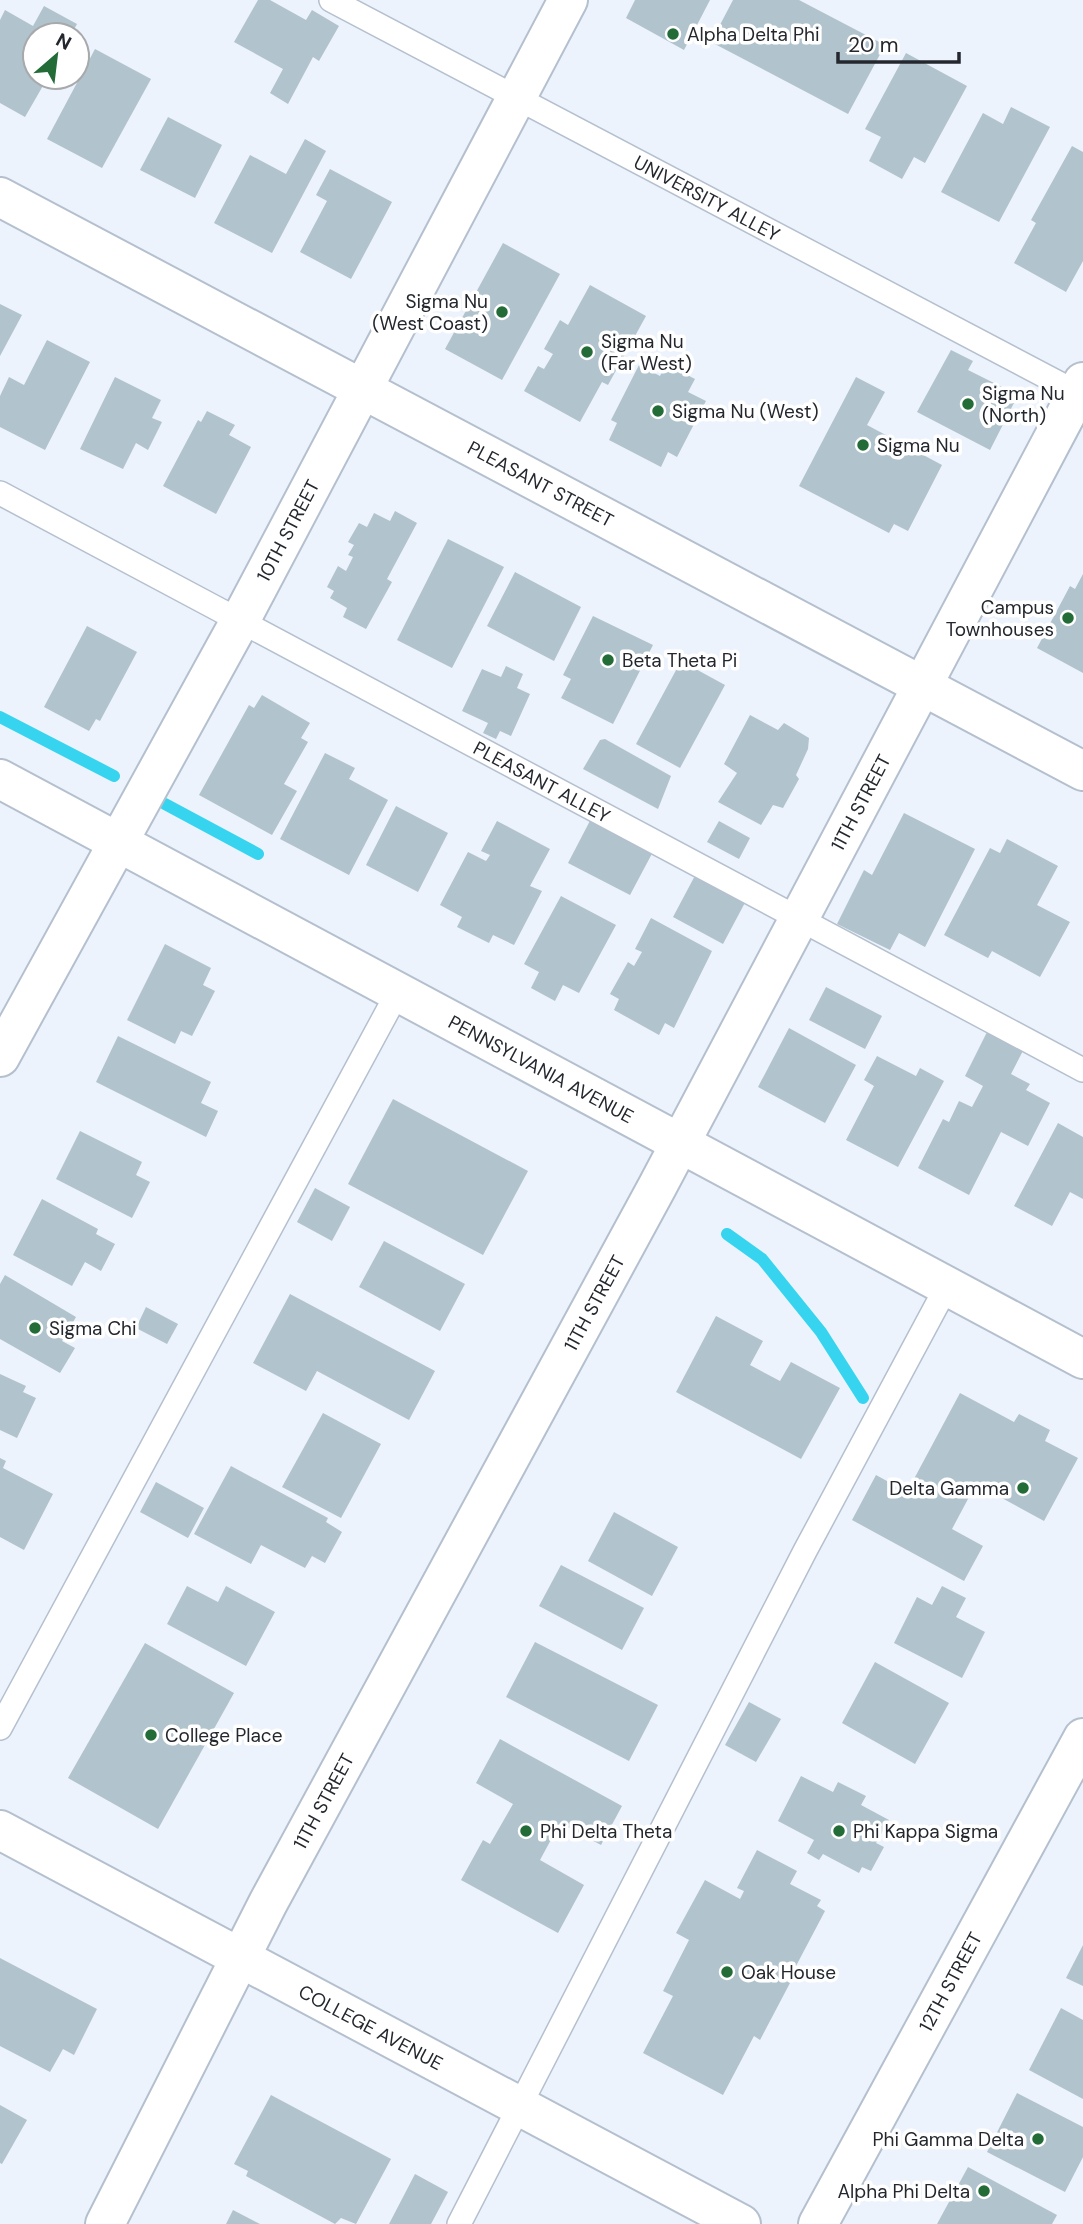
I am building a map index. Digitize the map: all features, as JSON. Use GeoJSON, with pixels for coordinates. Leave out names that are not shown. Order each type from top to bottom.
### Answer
{"type":"FeatureCollection","features":[{"type":"Feature","properties":{"kind":"street","name":"10TH STREET"},"geometry":{"type":"LineString","coordinates":[[0,1057],[117,840],[240,621],[568,0]]}},
{"type":"Feature","properties":{"kind":"street","name":"PLEASANT STREET"},"geometry":{"type":"LineString","coordinates":[[0,197],[1083,771]]}},
{"type":"Feature","properties":{"kind":"street","name":"11TH STREET"},"geometry":{"type":"LineString","coordinates":[[105,2224],[239,1957],[680,1143],[1081,390]]}},
{"type":"Feature","properties":{"kind":"street","name":"PENNSYLVANIA AVENUE"},"geometry":{"type":"LineString","coordinates":[[0,779],[399,990],[1083,1359]]}},
{"type":"Feature","properties":{"kind":"street","name":"12TH STREET"},"geometry":{"type":"LineString","coordinates":[[818,2224],[1083,1738]]}},
{"type":"Feature","properties":{"kind":"street","name":"COLLEGE AVENUE"},"geometry":{"type":"LineString","coordinates":[[0,1830],[741,2224]]}},
{"type":"Feature","properties":{"kind":"lane","name":"UNIVERSITY ALLEY"},"geometry":{"type":"LineString","coordinates":[[331,0],[1081,390]]}},
{"type":"Feature","properties":{"kind":"lane","name":"PLEASANT ALLEY"},"geometry":{"type":"LineString","coordinates":[[0,493],[1083,1070]]}},
{"type":"Feature","properties":{"kind":"lane"},"geometry":{"type":"LineString","coordinates":[[0,1728],[399,990]]}},
{"type":"Feature","properties":{"kind":"lane"},"geometry":{"type":"LineString","coordinates":[[459,2224],[673,1804],[947,1286]]}},
{"type":"Feature","properties":{"kind":"building"},"geometry":{"type":"Polygon","coordinates":[[[258,0],[270,0],[306,20],[312,10],[339,26],[319,61],[313,57],[288,104],[270,93],[283,69],[234,42],[258,0]]]}},
{"type":"Feature","properties":{"kind":"building","name":"Alpha Delta Phi"},"geometry":{"type":"Polygon","coordinates":[[[635,0],[710,0],[684,50],[626,18],[635,0]]]}},
{"type":"Feature","properties":{"kind":"building"},"geometry":{"type":"Polygon","coordinates":[[[733,0],[799,0],[885,45],[848,114],[711,42],[733,0]]]}},
{"type":"Feature","properties":{"kind":"building"},"geometry":{"type":"Polygon","coordinates":[[[44,6],[72,21],[36,21],[44,6]]]}},
{"type":"Feature","properties":{"kind":"building"},"geometry":{"type":"Polygon","coordinates":[[[5,10],[24,21],[21,21],[21,91],[40,91],[25,117],[0,103],[0,20],[5,10]]]}},
{"type":"Feature","properties":{"kind":"building"},"geometry":{"type":"Polygon","coordinates":[[[95,49],[151,79],[102,168],[47,139],[73,91],[91,91],[91,56],[95,49]]]}},
{"type":"Feature","properties":{"kind":"building"},"geometry":{"type":"Polygon","coordinates":[[[906,53],[967,86],[925,163],[914,157],[902,179],[869,161],[881,137],[865,129],[906,53]]]}},
{"type":"Feature","properties":{"kind":"building"},"geometry":{"type":"Polygon","coordinates":[[[1011,107],[1050,127],[999,222],[941,192],[983,113],[1003,124],[1011,107]]]}},
{"type":"Feature","properties":{"kind":"building"},"geometry":{"type":"Polygon","coordinates":[[[168,117],[222,145],[195,198],[140,170],[168,117]]]}},
{"type":"Feature","properties":{"kind":"building"},"geometry":{"type":"Polygon","coordinates":[[[305,139],[326,151],[272,253],[214,223],[250,155],[286,174],[305,139]]]}},
{"type":"Feature","properties":{"kind":"building"},"geometry":{"type":"Polygon","coordinates":[[[1072,146],[1083,152],[1083,261],[1066,292],[1014,263],[1036,223],[1031,220],[1072,146]]]}},
{"type":"Feature","properties":{"kind":"building"},"geometry":{"type":"Polygon","coordinates":[[[330,169],[392,202],[351,279],[300,252],[327,201],[316,195],[330,169]]]}},
{"type":"Feature","properties":{"kind":"building","name":"Sigma Nu (West Coast)"},"geometry":{"type":"Polygon","coordinates":[[[503,243],[560,274],[502,380],[445,349],[503,243]]]}},
{"type":"Feature","properties":{"kind":"building","name":"Sigma Nu (Far West)"},"geometry":{"type":"Polygon","coordinates":[[[590,285],[646,316],[608,385],[602,382],[580,422],[524,391],[538,366],[544,369],[553,354],[544,349],[560,320],[568,325],[590,285]]]}},
{"type":"Feature","properties":{"kind":"building"},"geometry":{"type":"Polygon","coordinates":[[[0,304],[22,315],[0,356],[0,304]]]}},
{"type":"Feature","properties":{"kind":"building"},"geometry":{"type":"Polygon","coordinates":[[[47,340],[90,362],[45,450],[0,427],[0,396],[9,377],[24,385],[47,340]]]}},
{"type":"Feature","properties":{"kind":"building","name":"Sigma Nu (North)"},"geometry":{"type":"Polygon","coordinates":[[[951,350],[973,361],[968,370],[1018,395],[990,450],[917,412],[951,350]]]}},
{"type":"Feature","properties":{"kind":"building","name":"Sigma Nu (West)"},"geometry":{"type":"Polygon","coordinates":[[[666,364],[695,379],[688,392],[706,401],[677,457],[668,452],[661,467],[609,440],[617,423],[611,420],[639,365],[660,376],[666,364]]]}},
{"type":"Feature","properties":{"kind":"building"},"geometry":{"type":"Polygon","coordinates":[[[115,377],[161,400],[152,418],[162,422],[148,450],[136,443],[123,469],[80,449],[115,377]]]}},
{"type":"Feature","properties":{"kind":"building","name":"Sigma Nu"},"geometry":{"type":"Polygon","coordinates":[[[856,377],[885,392],[867,425],[942,465],[908,531],[894,524],[889,533],[799,486],[856,377]]]}},
{"type":"Feature","properties":{"kind":"building"},"geometry":{"type":"Polygon","coordinates":[[[207,411],[235,425],[229,435],[251,447],[216,514],[163,486],[198,420],[201,422],[207,411]]]}},
{"type":"Feature","properties":{"kind":"building"},"geometry":{"type":"Polygon","coordinates":[[[395,511],[417,523],[387,579],[392,582],[366,629],[343,617],[347,608],[330,598],[334,591],[327,587],[338,566],[346,571],[353,557],[348,555],[354,545],[348,542],[359,523],[367,527],[374,513],[390,521],[395,511]]]}},
{"type":"Feature","properties":{"kind":"building"},"geometry":{"type":"Polygon","coordinates":[[[448,539],[504,567],[452,668],[397,640],[448,539]]]}},
{"type":"Feature","properties":{"kind":"building"},"geometry":{"type":"Polygon","coordinates":[[[515,572],[581,607],[554,661],[487,626],[515,572]]]}},
{"type":"Feature","properties":{"kind":"building","name":"Campus Townhouses"},"geometry":{"type":"Polygon","coordinates":[[[1083,574],[1083,673],[1037,648],[1070,586],[1075,589],[1083,574]]]}},
{"type":"Feature","properties":{"kind":"building","name":"Beta Theta Pi"},"geometry":{"type":"Polygon","coordinates":[[[593,616],[653,645],[613,724],[561,698],[571,679],[563,675],[593,616]]]}},
{"type":"Feature","properties":{"kind":"building"},"geometry":{"type":"Polygon","coordinates":[[[87,626],[137,652],[100,721],[96,719],[89,731],[44,707],[87,626]]]}},
{"type":"Feature","properties":{"kind":"building"},"geometry":{"type":"Polygon","coordinates":[[[681,661],[725,685],[680,768],[636,744],[681,661]]]}},
{"type":"Feature","properties":{"kind":"building"},"geometry":{"type":"Polygon","coordinates":[[[506,666],[523,674],[517,688],[530,694],[511,736],[500,731],[496,739],[483,733],[488,723],[462,711],[482,669],[501,677],[506,666]]]}},
{"type":"Feature","properties":{"kind":"building"},"geometry":{"type":"Polygon","coordinates":[[[262,695],[310,723],[301,738],[308,742],[284,784],[297,791],[272,835],[199,795],[249,705],[254,708],[262,695]]]}},
{"type":"Feature","properties":{"kind":"building"},"geometry":{"type":"Polygon","coordinates":[[[750,715],[778,730],[784,723],[809,738],[808,749],[796,775],[799,779],[783,808],[773,805],[761,825],[718,802],[737,773],[724,764],[750,715]]]}},
{"type":"Feature","properties":{"kind":"building"},"geometry":{"type":"Polygon","coordinates":[[[605,739],[671,776],[658,809],[583,769],[600,740],[605,739]]]}},
{"type":"Feature","properties":{"kind":"building"},"geometry":{"type":"Polygon","coordinates":[[[325,753],[355,768],[349,779],[388,800],[349,875],[280,839],[325,753]]]}},
{"type":"Feature","properties":{"kind":"building"},"geometry":{"type":"Polygon","coordinates":[[[396,806],[448,833],[418,892],[366,865],[396,806]]]}},
{"type":"Feature","properties":{"kind":"building"},"geometry":{"type":"Polygon","coordinates":[[[904,813],[975,849],[925,947],[899,933],[890,950],[837,924],[864,870],[872,875],[904,813]]]}},
{"type":"Feature","properties":{"kind":"building"},"geometry":{"type":"Polygon","coordinates":[[[593,815],[655,848],[630,895],[568,863],[593,815]]]}},
{"type":"Feature","properties":{"kind":"building"},"geometry":{"type":"Polygon","coordinates":[[[497,821],[550,849],[530,886],[542,891],[514,945],[493,935],[489,943],[457,927],[462,917],[440,905],[468,852],[486,861],[490,855],[481,851],[497,821]]]}},
{"type":"Feature","properties":{"kind":"building"},"geometry":{"type":"Polygon","coordinates":[[[719,821],[750,838],[739,859],[707,842],[719,821]]]}},
{"type":"Feature","properties":{"kind":"building"},"geometry":{"type":"Polygon","coordinates":[[[1007,839],[1058,866],[1037,905],[1070,922],[1040,977],[992,951],[988,958],[944,935],[990,848],[1000,853],[1007,839]]]}},
{"type":"Feature","properties":{"kind":"building"},"geometry":{"type":"Polygon","coordinates":[[[698,870],[748,897],[723,944],[673,917],[698,870]]]}},
{"type":"Feature","properties":{"kind":"building"},"geometry":{"type":"Polygon","coordinates":[[[561,896],[616,925],[579,993],[563,985],[555,1001],[531,988],[539,972],[524,964],[561,896]]]}},
{"type":"Feature","properties":{"kind":"building"},"geometry":{"type":"Polygon","coordinates":[[[651,918],[712,951],[674,1028],[665,1023],[659,1035],[614,1010],[619,999],[610,994],[628,962],[634,966],[642,952],[635,949],[651,918]]]}},
{"type":"Feature","properties":{"kind":"building"},"geometry":{"type":"Polygon","coordinates":[[[165,944],[211,968],[203,985],[215,991],[192,1036],[181,1031],[175,1044],[127,1020],[165,944]]]}},
{"type":"Feature","properties":{"kind":"building"},"geometry":{"type":"Polygon","coordinates":[[[826,987],[882,1016],[865,1049],[809,1020],[826,987]]]}},
{"type":"Feature","properties":{"kind":"building"},"geometry":{"type":"Polygon","coordinates":[[[990,1026],[1026,1045],[1011,1074],[1030,1084],[1026,1090],[1050,1103],[1028,1146],[1001,1132],[969,1195],[918,1168],[943,1119],[949,1122],[959,1101],[972,1107],[983,1086],[965,1076],[990,1026]]]}},
{"type":"Feature","properties":{"kind":"building"},"geometry":{"type":"Polygon","coordinates":[[[789,1028],[856,1065],[825,1123],[758,1087],[789,1028]]]}},
{"type":"Feature","properties":{"kind":"building"},"geometry":{"type":"Polygon","coordinates":[[[118,1036],[211,1082],[201,1103],[218,1111],[206,1137],[96,1082],[118,1036]]]}},
{"type":"Feature","properties":{"kind":"building"},"geometry":{"type":"Polygon","coordinates":[[[877,1056],[916,1076],[920,1068],[944,1081],[898,1167],[846,1140],[874,1086],[864,1080],[877,1056]]]}},
{"type":"Feature","properties":{"kind":"building"},"geometry":{"type":"Polygon","coordinates":[[[393,1099],[528,1171],[483,1255],[348,1184],[393,1099]]]}},
{"type":"Feature","properties":{"kind":"building"},"geometry":{"type":"Polygon","coordinates":[[[1058,1123],[1083,1137],[1083,1199],[1070,1192],[1052,1226],[1014,1206],[1058,1123]]]}},
{"type":"Feature","properties":{"kind":"building"},"geometry":{"type":"Polygon","coordinates":[[[80,1131],[142,1162],[136,1175],[150,1182],[132,1218],[56,1179],[80,1131]]]}},
{"type":"Feature","properties":{"kind":"building"},"geometry":{"type":"Polygon","coordinates":[[[315,1188],[350,1207],[332,1241],[297,1222],[315,1188]]]}},
{"type":"Feature","properties":{"kind":"building"},"geometry":{"type":"Polygon","coordinates":[[[42,1199],[98,1229],[96,1234],[115,1244],[101,1271],[85,1262],[72,1286],[13,1255],[42,1199]]]}},
{"type":"Feature","properties":{"kind":"building"},"geometry":{"type":"Polygon","coordinates":[[[384,1241],[465,1284],[440,1331],[359,1287],[384,1241]]]}},
{"type":"Feature","properties":{"kind":"building","name":"Sigma Chi"},"geometry":{"type":"Polygon","coordinates":[[[5,1275],[76,1317],[62,1341],[75,1348],[60,1373],[0,1339],[0,1284],[5,1275]]]}},
{"type":"Feature","properties":{"kind":"building"},"geometry":{"type":"Polygon","coordinates":[[[290,1294],[435,1371],[409,1420],[317,1371],[306,1391],[253,1363],[290,1294]]]}},
{"type":"Feature","properties":{"kind":"building"},"geometry":{"type":"Polygon","coordinates":[[[146,1307],[178,1324],[167,1344],[136,1328],[146,1307]]]}},
{"type":"Feature","properties":{"kind":"building"},"geometry":{"type":"Polygon","coordinates":[[[716,1316],[763,1341],[750,1365],[780,1381],[791,1362],[840,1388],[801,1459],[676,1392],[716,1316]]]}},
{"type":"Feature","properties":{"kind":"building"},"geometry":{"type":"Polygon","coordinates":[[[0,1374],[26,1386],[23,1392],[36,1398],[17,1438],[0,1430],[0,1374]]]}},
{"type":"Feature","properties":{"kind":"building","name":"Delta Gamma"},"geometry":{"type":"Polygon","coordinates":[[[960,1393],[1014,1422],[1019,1414],[1050,1430],[1045,1441],[1078,1458],[1044,1521],[976,1484],[952,1529],[983,1546],[964,1581],[852,1520],[876,1475],[907,1492],[960,1393]]]}},
{"type":"Feature","properties":{"kind":"building"},"geometry":{"type":"Polygon","coordinates":[[[323,1413],[381,1444],[341,1518],[282,1487],[323,1413]]]}},
{"type":"Feature","properties":{"kind":"building"},"geometry":{"type":"Polygon","coordinates":[[[0,1458],[6,1461],[3,1468],[53,1494],[24,1550],[0,1537],[0,1458]]]}},
{"type":"Feature","properties":{"kind":"building"},"geometry":{"type":"Polygon","coordinates":[[[231,1466],[328,1518],[326,1522],[342,1532],[325,1563],[312,1556],[305,1568],[261,1545],[251,1564],[194,1534],[231,1466]]]}},
{"type":"Feature","properties":{"kind":"building"},"geometry":{"type":"Polygon","coordinates":[[[156,1482],[204,1508],[188,1538],[140,1512],[156,1482]]]}},
{"type":"Feature","properties":{"kind":"building"},"geometry":{"type":"Polygon","coordinates":[[[614,1512],[678,1547],[652,1596],[588,1561],[614,1512]]]}},
{"type":"Feature","properties":{"kind":"building"},"geometry":{"type":"Polygon","coordinates":[[[561,1565],[644,1608],[622,1650],[539,1606],[561,1565]]]}},
{"type":"Feature","properties":{"kind":"building"},"geometry":{"type":"Polygon","coordinates":[[[187,1586],[218,1602],[226,1586],[275,1612],[246,1666],[167,1624],[187,1586]]]}},
{"type":"Feature","properties":{"kind":"building"},"geometry":{"type":"Polygon","coordinates":[[[942,1586],[966,1598],[956,1617],[985,1632],[962,1678],[894,1643],[917,1597],[932,1605],[942,1586]]]}},
{"type":"Feature","properties":{"kind":"building"},"geometry":{"type":"Polygon","coordinates":[[[535,1642],[658,1705],[629,1761],[506,1697],[535,1642]]]}},
{"type":"Feature","properties":{"kind":"building","name":"College Place"},"geometry":{"type":"Polygon","coordinates":[[[145,1643],[234,1693],[158,1829],[68,1778],[145,1643]]]}},
{"type":"Feature","properties":{"kind":"building"},"geometry":{"type":"Polygon","coordinates":[[[875,1662],[949,1703],[915,1764],[842,1723],[875,1662]]]}},
{"type":"Feature","properties":{"kind":"building"},"geometry":{"type":"Polygon","coordinates":[[[749,1702],[781,1719],[756,1762],[725,1745],[749,1702]]]}},
{"type":"Feature","properties":{"kind":"building","name":"Phi Delta Theta"},"geometry":{"type":"Polygon","coordinates":[[[500,1739],[622,1806],[601,1845],[560,1823],[540,1860],[584,1885],[558,1933],[461,1880],[483,1840],[490,1844],[513,1804],[476,1783],[500,1739]]]}},
{"type":"Feature","properties":{"kind":"building","name":"Phi Kappa Sigma"},"geometry":{"type":"Polygon","coordinates":[[[801,1776],[833,1792],[838,1782],[866,1796],[861,1805],[889,1820],[876,1843],[884,1847],[871,1871],[862,1867],[859,1873],[823,1854],[819,1860],[807,1853],[814,1840],[778,1821],[801,1776]]]}},
{"type":"Feature","properties":{"kind":"building","name":"Oak House"},"geometry":{"type":"Polygon","coordinates":[[[757,1850],[797,1871],[790,1884],[821,1900],[817,1906],[825,1911],[796,1966],[787,1962],[779,1977],[790,1983],[760,2040],[754,2036],[723,2095],[643,2053],[673,1996],[663,1991],[689,1940],[676,1933],[705,1880],[740,1899],[744,1891],[737,1888],[757,1850]]]}},
{"type":"Feature","properties":{"kind":"building"},"geometry":{"type":"Polygon","coordinates":[[[1083,1945],[1083,1986],[1066,1978],[1083,1945]]]}},
{"type":"Feature","properties":{"kind":"building"},"geometry":{"type":"Polygon","coordinates":[[[0,1958],[97,2009],[74,2055],[63,2049],[50,2072],[0,2046],[0,1958]]]}},
{"type":"Feature","properties":{"kind":"building"},"geometry":{"type":"Polygon","coordinates":[[[1061,2008],[1083,2020],[1083,2099],[1029,2070],[1061,2008]]]}},
{"type":"Feature","properties":{"kind":"building","name":"Phi Gamma Delta"},"geometry":{"type":"Polygon","coordinates":[[[1017,2093],[1083,2127],[1083,2157],[1065,2192],[987,2152],[1017,2093]]]}},
{"type":"Feature","properties":{"kind":"building"},"geometry":{"type":"Polygon","coordinates":[[[271,2095],[391,2159],[356,2224],[341,2218],[335,2224],[246,2176],[248,2171],[234,2164],[271,2095]]]}},
{"type":"Feature","properties":{"kind":"building"},"geometry":{"type":"Polygon","coordinates":[[[0,2105],[27,2120],[2,2164],[0,2163],[0,2105]]]}},
{"type":"Feature","properties":{"kind":"building","name":"Alpha Phi Delta"},"geometry":{"type":"Polygon","coordinates":[[[968,2167],[1057,2215],[1052,2224],[937,2224],[968,2167]]]}},
{"type":"Feature","properties":{"kind":"building"},"geometry":{"type":"Polygon","coordinates":[[[415,2174],[448,2192],[431,2224],[389,2224],[415,2174]]]}},
{"type":"Feature","properties":{"kind":"building"},"geometry":{"type":"Polygon","coordinates":[[[233,2210],[260,2224],[226,2224],[233,2210]]]}},
{"type":"Feature","properties":{"kind":"waterway"},"geometry":{"type":"LineString","coordinates":[[0,717],[114,776]]}},
{"type":"Feature","properties":{"kind":"waterway"},"geometry":{"type":"LineString","coordinates":[[165,804],[258,854]]}},
{"type":"Feature","properties":{"kind":"waterway"},"geometry":{"type":"LineString","coordinates":[[727,1234],[762,1259],[821,1332],[863,1398]]}},
{"type":"Feature","properties":{"kind":"place","name":"Alpha Delta Phi"},"geometry":{"type":"Point","coordinates":[673,34]}},
{"type":"Feature","properties":{"kind":"place","name":"Sigma Nu (West Coast)"},"geometry":{"type":"Point","coordinates":[502,312]}},
{"type":"Feature","properties":{"kind":"place","name":"Sigma Nu (Far West)"},"geometry":{"type":"Point","coordinates":[587,352]}},
{"type":"Feature","properties":{"kind":"place","name":"Sigma Nu (North)"},"geometry":{"type":"Point","coordinates":[968,404]}},
{"type":"Feature","properties":{"kind":"place","name":"Sigma Nu (West)"},"geometry":{"type":"Point","coordinates":[658,411]}},
{"type":"Feature","properties":{"kind":"place","name":"Sigma Nu"},"geometry":{"type":"Point","coordinates":[863,445]}},
{"type":"Feature","properties":{"kind":"place","name":"Campus Townhouses"},"geometry":{"type":"Point","coordinates":[1068,618]}},
{"type":"Feature","properties":{"kind":"place","name":"Beta Theta Pi"},"geometry":{"type":"Point","coordinates":[608,660]}},
{"type":"Feature","properties":{"kind":"place","name":"Sigma Chi"},"geometry":{"type":"Point","coordinates":[35,1328]}},
{"type":"Feature","properties":{"kind":"place","name":"Delta Gamma"},"geometry":{"type":"Point","coordinates":[1023,1488]}},
{"type":"Feature","properties":{"kind":"place","name":"College Place"},"geometry":{"type":"Point","coordinates":[151,1735]}},
{"type":"Feature","properties":{"kind":"place","name":"Phi Delta Theta"},"geometry":{"type":"Point","coordinates":[526,1831]}},
{"type":"Feature","properties":{"kind":"place","name":"Phi Kappa Sigma"},"geometry":{"type":"Point","coordinates":[839,1831]}},
{"type":"Feature","properties":{"kind":"place","name":"Oak House"},"geometry":{"type":"Point","coordinates":[727,1972]}},
{"type":"Feature","properties":{"kind":"place","name":"Phi Gamma Delta"},"geometry":{"type":"Point","coordinates":[1038,2139]}},
{"type":"Feature","properties":{"kind":"place","name":"Alpha Phi Delta"},"geometry":{"type":"Point","coordinates":[984,2191]}}]}
